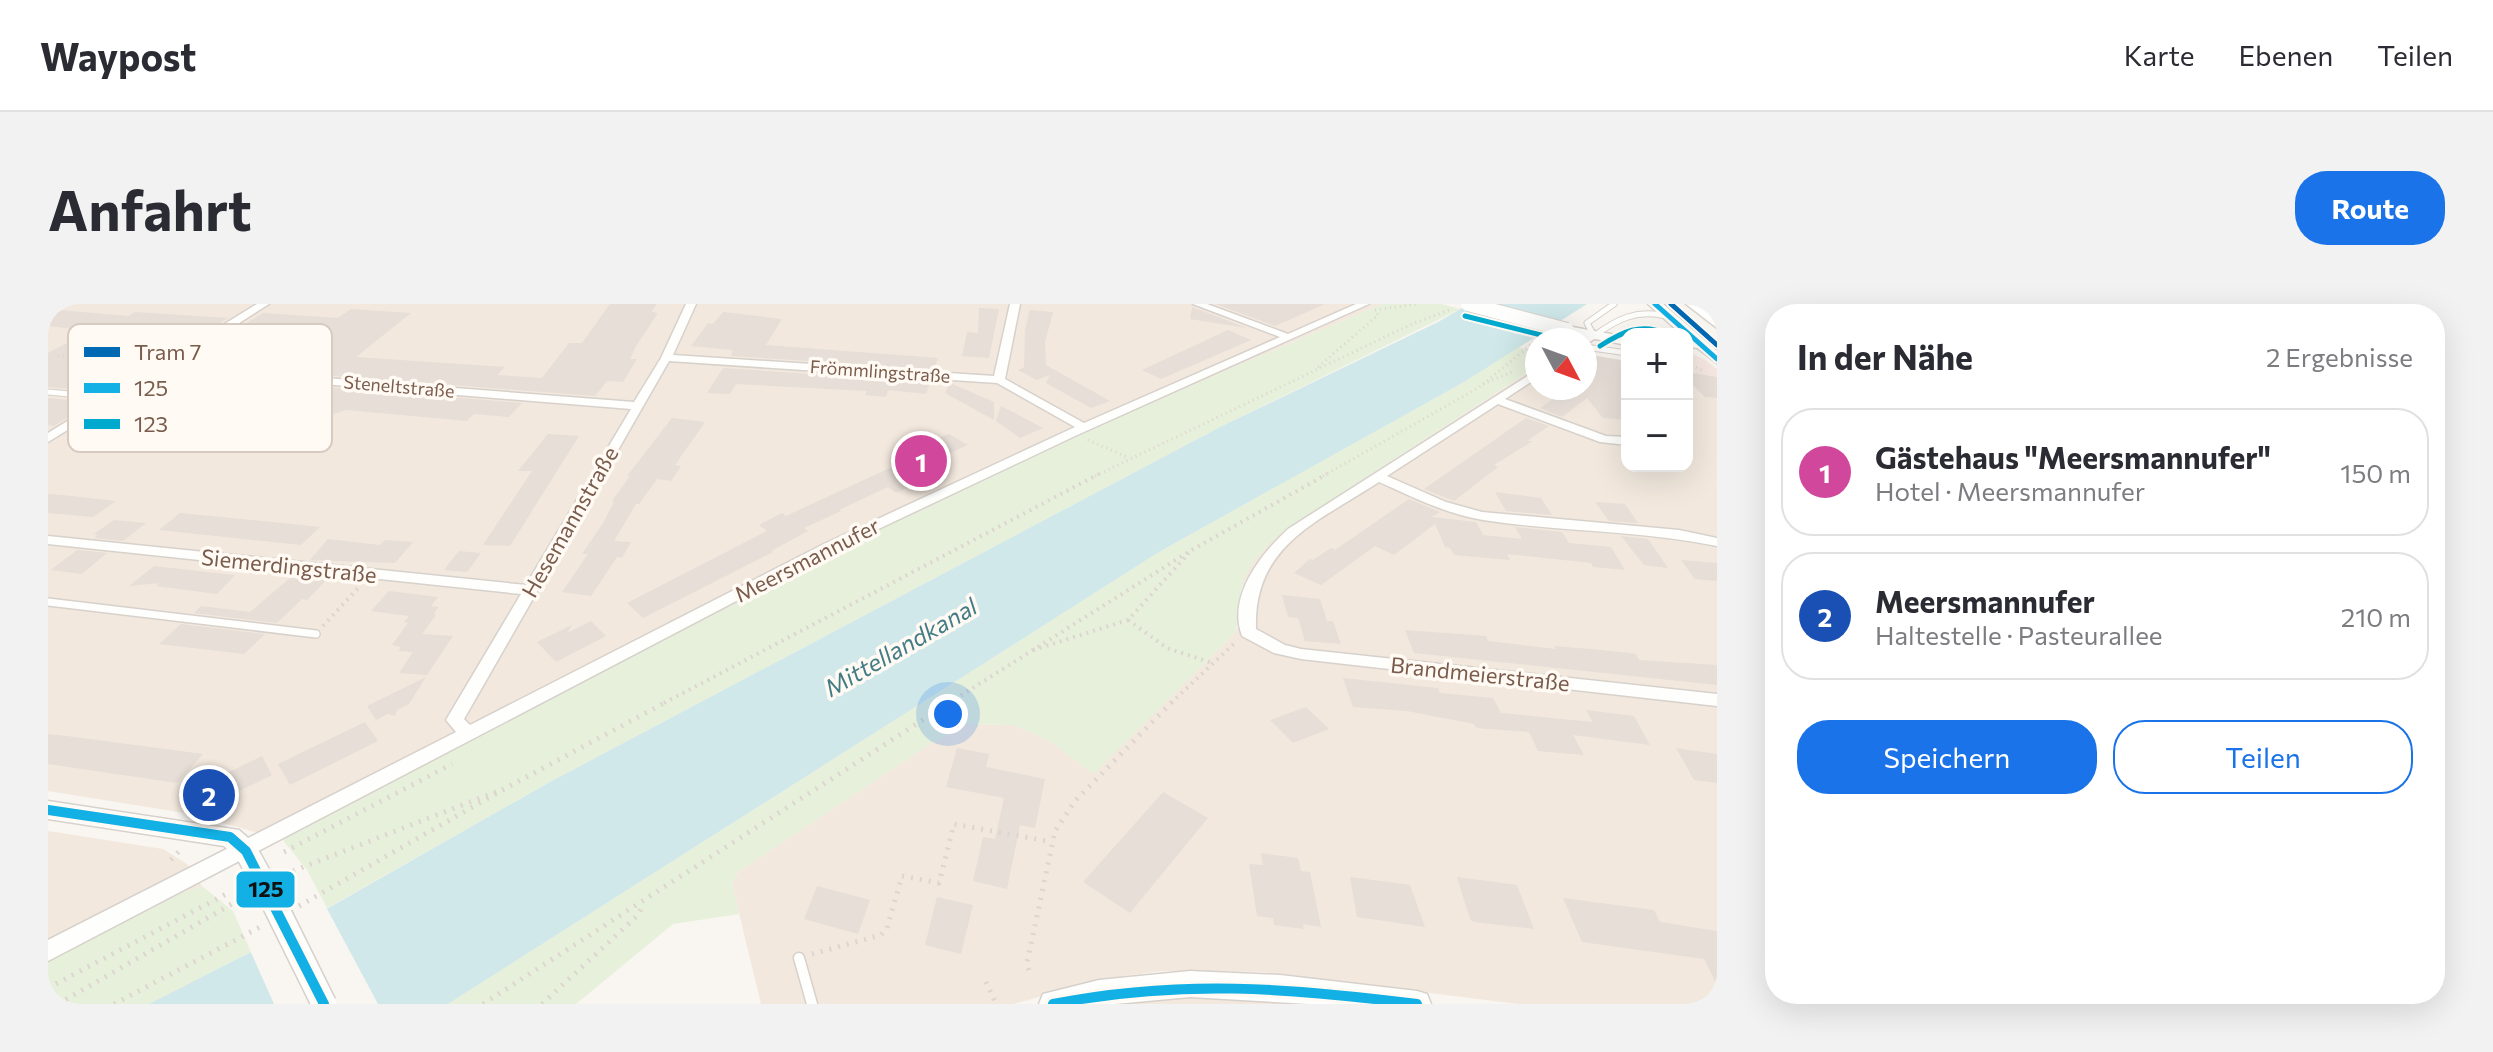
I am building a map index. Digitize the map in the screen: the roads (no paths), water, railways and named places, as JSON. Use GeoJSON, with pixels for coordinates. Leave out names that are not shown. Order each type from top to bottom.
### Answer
{"type":"FeatureCollection","features":[{"type":"Feature","properties":{"kind":"main road"},"geometry":{"type":"LineString","coordinates":[[1655,304],[1678,328]]}},
{"type":"Feature","properties":{"kind":"main road"},"geometry":{"type":"LineString","coordinates":[[1693,304],[1717,324]]}},
{"type":"Feature","properties":{"kind":"main road"},"geometry":{"type":"LineString","coordinates":[[1693,344],[1717,345]]}},
{"type":"Feature","properties":{"kind":"main road"},"geometry":{"type":"LineString","coordinates":[[1693,344],[1717,359]]}},
{"type":"Feature","properties":{"kind":"street"},"geometry":{"type":"LineString","coordinates":[[232,324],[264,304]]}},
{"type":"Feature","properties":{"kind":"street","name":"Hesemannstraße"},"geometry":{"type":"LineString","coordinates":[[468,734],[455,720],[666,358],[691,304]]}},
{"type":"Feature","properties":{"kind":"street"},"geometry":{"type":"LineString","coordinates":[[999,380],[1015,304]]}},
{"type":"Feature","properties":{"kind":"street"},"geometry":{"type":"LineString","coordinates":[[1198,304],[1288,337]]}},
{"type":"Feature","properties":{"kind":"street","name":"Meersmannufer"},"geometry":{"type":"LineString","coordinates":[[48,951],[829,547],[1083,427],[1364,304]]}},
{"type":"Feature","properties":{"kind":"street"},"geometry":{"type":"LineString","coordinates":[[1468,304],[1559,328]]}},
{"type":"Feature","properties":{"kind":"street"},"geometry":{"type":"LineString","coordinates":[[1597,342],[1621,341]]}},
{"type":"Feature","properties":{"kind":"street","name":"Frömmlingstraße"},"geometry":{"type":"LineString","coordinates":[[666,358],[999,380],[1083,427]]}},
{"type":"Feature","properties":{"kind":"street","name":"Steneltstraße"},"geometry":{"type":"LineString","coordinates":[[332,380],[638,406]]}},
{"type":"Feature","properties":{"kind":"street"},"geometry":{"type":"LineString","coordinates":[[1379,477],[1525,381]]}},
{"type":"Feature","properties":{"kind":"street"},"geometry":{"type":"LineString","coordinates":[[1496,399],[1604,439],[1621,440]]}},
{"type":"Feature","properties":{"kind":"street"},"geometry":{"type":"LineString","coordinates":[[48,438],[68,426]]}},
{"type":"Feature","properties":{"kind":"street"},"geometry":{"type":"LineString","coordinates":[[1379,477],[1441,505],[1482,516],[1679,534],[1717,542]]}},
{"type":"Feature","properties":{"kind":"street","name":"Brandmeierstraße"},"geometry":{"type":"LineString","coordinates":[[1379,477],[1293,532],[1271,550],[1260,564],[1246,605],[1248,632],[1280,649],[1301,654],[1717,700]]}},
{"type":"Feature","properties":{"kind":"street","name":"Siemerdingstraße"},"geometry":{"type":"LineString","coordinates":[[48,540],[530,590]]}},
{"type":"Feature","properties":{"kind":"street"},"geometry":{"type":"LineString","coordinates":[[48,810],[230,837],[246,851],[324,1004]]}},
{"type":"Feature","properties":{"kind":"street"},"geometry":{"type":"LineString","coordinates":[[1060,1003],[1167,983],[1209,983],[1263,986],[1417,1004]]}},
{"type":"Feature","properties":{"kind":"lane"},"geometry":{"type":"LineString","coordinates":[[1587,328],[1587,323],[1614,304]]}},
{"type":"Feature","properties":{"kind":"lane"},"geometry":{"type":"LineString","coordinates":[[1597,334],[1609,324],[1632,313],[1653,312],[1667,316]]}},
{"type":"Feature","properties":{"kind":"lane"},"geometry":{"type":"LineString","coordinates":[[1597,345],[1621,351]]}},
{"type":"Feature","properties":{"kind":"lane"},"geometry":{"type":"LineString","coordinates":[[48,392],[68,394]]}},
{"type":"Feature","properties":{"kind":"lane"},"geometry":{"type":"LineString","coordinates":[[48,602],[316,634]]}},
{"type":"Feature","properties":{"kind":"lane"},"geometry":{"type":"LineString","coordinates":[[799,958],[812,1004]]}},
{"type":"Feature","properties":{"kind":"water","name":"Mittellandkanal"},"geometry":{"type":"Polygon","coordinates":[[[1469,304],[1587,304],[1549,328],[1525,328],[1525,343],[1464,382],[1159,552],[448,1004],[149,1004],[251,952],[548,783],[1222,426],[1438,322],[1469,304]]]}},
{"type":"Feature","properties":{"kind":"tram line","name":"7"},"geometry":{"type":"LineString","coordinates":[[1671,304],[1717,345]]}},
{"type":"Feature","properties":{"kind":"place","name":"Gästehaus \"Meersmannufer\""},"geometry":{"type":"Point","coordinates":[921,461]}},
{"type":"Feature","properties":{"kind":"place","name":"Meersmannufer"},"geometry":{"type":"Point","coordinates":[209,795]}}]}
